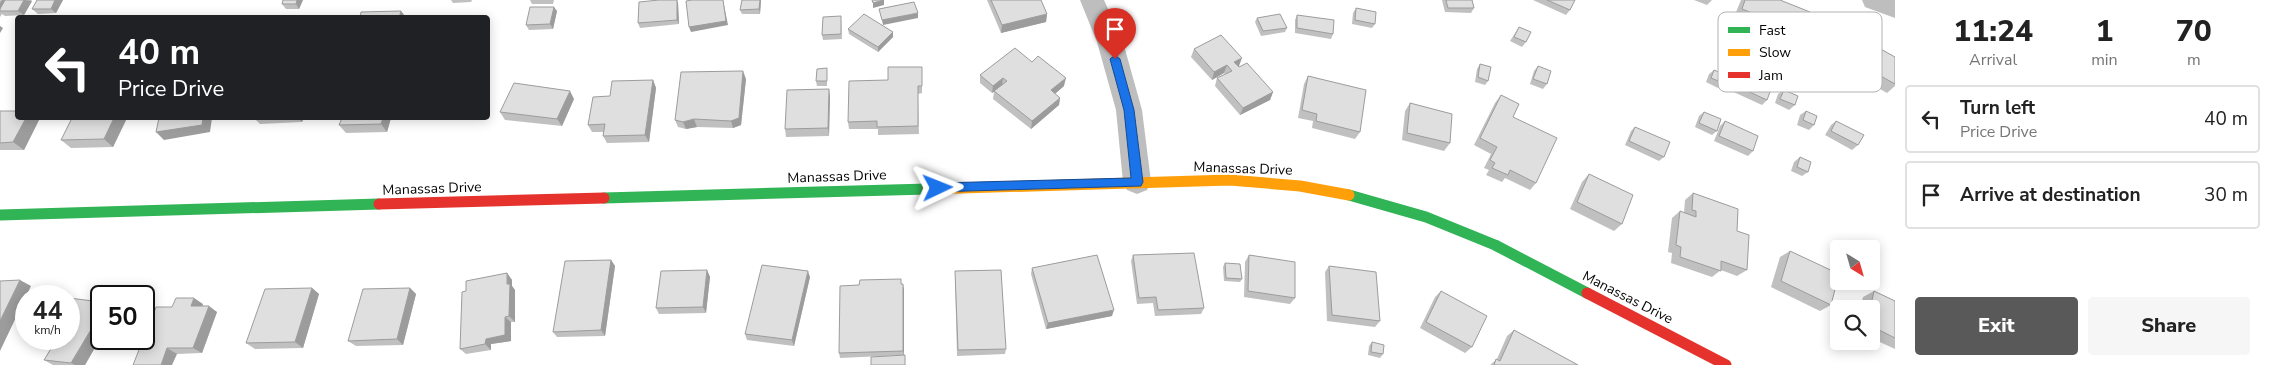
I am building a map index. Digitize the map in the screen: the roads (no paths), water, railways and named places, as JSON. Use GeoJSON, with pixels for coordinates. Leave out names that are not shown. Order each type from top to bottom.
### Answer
{"type":"FeatureCollection","features":[{"type":"Feature","properties":{"kind":"main road","name":"Manassas Drive"},"geometry":{"type":"LineString","coordinates":[[0,215],[1137,182],[1230,180],[1300,186],[1357,196],[1426,217],[1495,245],[1726,365]]}},
{"type":"Feature","properties":{"kind":"street"},"geometry":{"type":"LineString","coordinates":[[1092,0],[1110,42],[1129,110],[1137,182]]}},
{"type":"Feature","properties":{"kind":"street"},"geometry":{"type":"LineString","coordinates":[[1874,0],[1895,8]]}}]}
